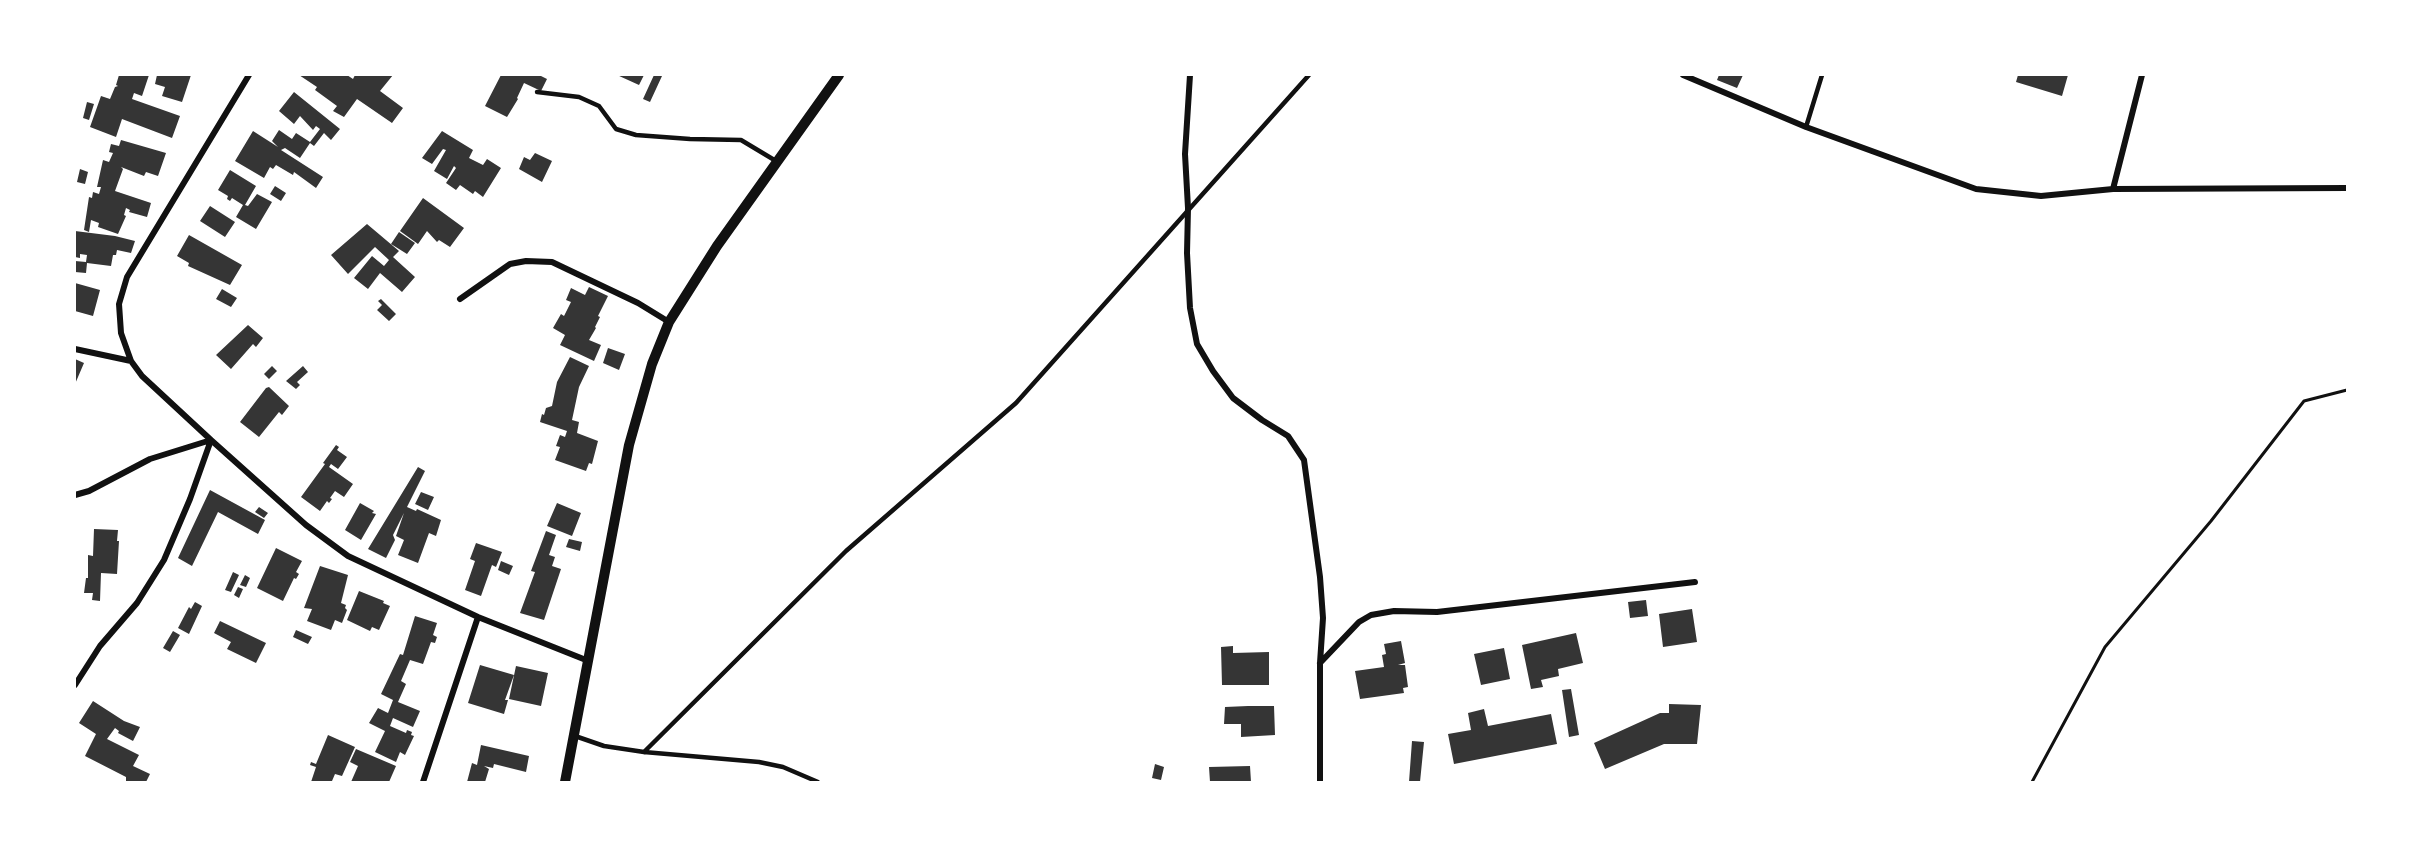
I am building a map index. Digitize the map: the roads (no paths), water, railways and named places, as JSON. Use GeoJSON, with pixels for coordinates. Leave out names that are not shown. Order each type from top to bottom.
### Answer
{"type":"FeatureCollection","features":[{"type":"Feature","properties":{"kind":"street"},"geometry":{"type":"LineString","coordinates":[[249,75],[127,277],[118,304],[121,333],[131,362],[142,376],[306,525],[348,556],[478,617],[586,660]]}},
{"type":"Feature","properties":{"kind":"street"},"geometry":{"type":"LineString","coordinates":[[565,782],[586,660],[629,445],[652,364],[669,321],[717,246],[839,75]]}},
{"type":"Feature","properties":{"kind":"street"},"geometry":{"type":"LineString","coordinates":[[1190,75],[1185,154],[1190,308],[1197,344],[1233,398],[1288,436],[1305,460],[1323,618],[1320,663],[1320,782]]}},
{"type":"Feature","properties":{"kind":"street"},"geometry":{"type":"LineString","coordinates":[[1683,75],[1806,127],[1976,189],[2041,196],[2113,189],[2347,188]]}},
{"type":"Feature","properties":{"kind":"street"},"geometry":{"type":"LineString","coordinates":[[2113,189],[2142,75]]}},
{"type":"Feature","properties":{"kind":"street"},"geometry":{"type":"LineString","coordinates":[[460,299],[510,264],[526,261],[552,262],[638,303],[669,321]]}},
{"type":"Feature","properties":{"kind":"street"},"geometry":{"type":"LineString","coordinates":[[75,349],[131,362]]}},
{"type":"Feature","properties":{"kind":"street"},"geometry":{"type":"LineString","coordinates":[[75,495],[88,491],[150,459],[211,440]]}},
{"type":"Feature","properties":{"kind":"street"},"geometry":{"type":"LineString","coordinates":[[75,685],[100,646],[137,603],[164,560],[190,499],[211,440]]}},
{"type":"Feature","properties":{"kind":"street"},"geometry":{"type":"LineString","coordinates":[[1320,663],[1359,622],[1371,615],[1394,611],[1437,612],[1695,582]]}},
{"type":"Feature","properties":{"kind":"street"},"geometry":{"type":"LineString","coordinates":[[423,782],[478,617]]}},
{"type":"Feature","properties":{"kind":"lane"},"geometry":{"type":"LineString","coordinates":[[644,752],[846,550],[1016,403],[1309,75]]}},
{"type":"Feature","properties":{"kind":"lane"},"geometry":{"type":"LineString","coordinates":[[1806,127],[1822,75]]}},
{"type":"Feature","properties":{"kind":"lane"},"geometry":{"type":"LineString","coordinates":[[537,92],[579,97],[599,106],[616,129],[636,135],[680,139],[741,140],[776,161]]}},
{"type":"Feature","properties":{"kind":"lane"},"geometry":{"type":"LineString","coordinates":[[573,735],[604,746],[644,752],[759,762],[783,767],[818,782]]}}]}
